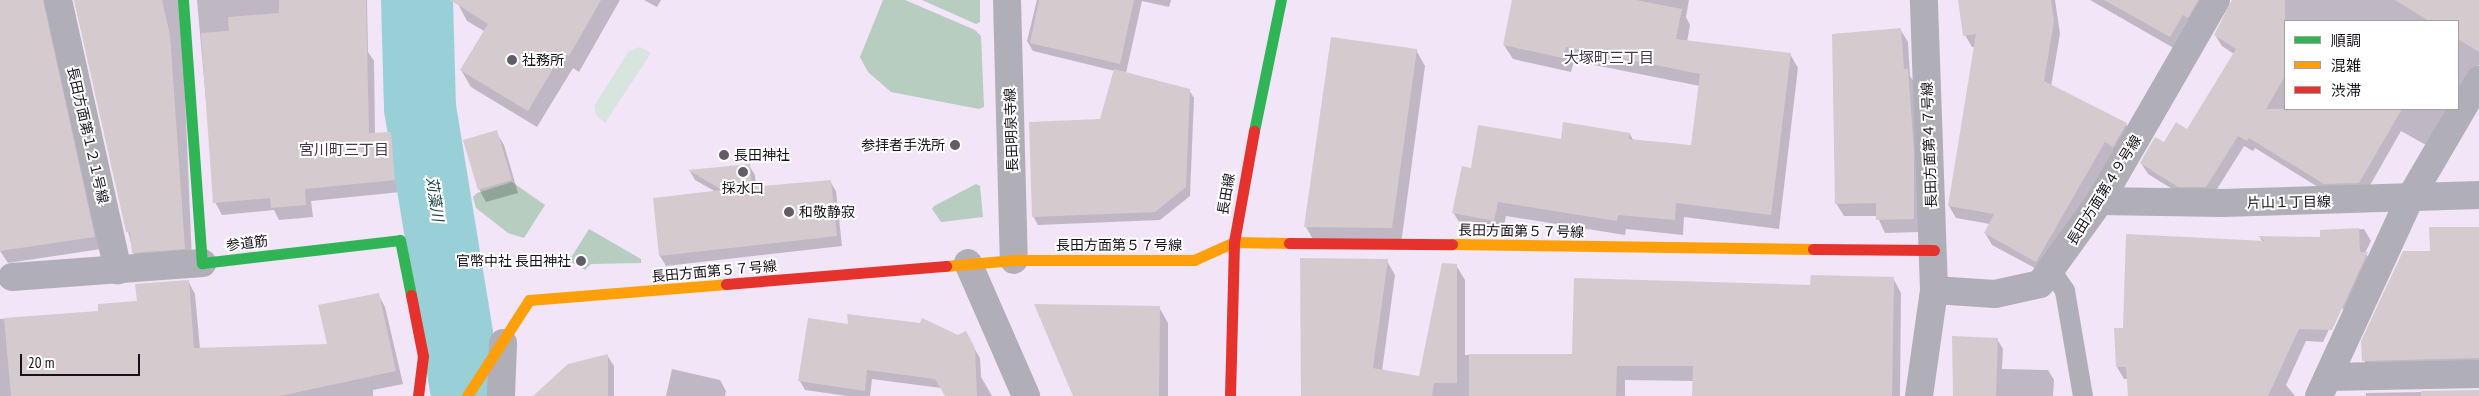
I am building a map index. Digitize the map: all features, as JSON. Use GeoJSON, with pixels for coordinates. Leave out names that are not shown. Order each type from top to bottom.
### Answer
{"type":"FeatureCollection","features":[{"type":"Feature","properties":{"kind":"street","name":"長田方面第１２１号線"},"geometry":{"type":"LineString","coordinates":[[58,0],[118,270]]}},
{"type":"Feature","properties":{"kind":"street"},"geometry":{"type":"LineString","coordinates":[[12,277],[202,263],[183,0]]}},
{"type":"Feature","properties":{"kind":"street","name":"長田明泉寺線"},"geometry":{"type":"LineString","coordinates":[[1007,0],[1014,260]]}},
{"type":"Feature","properties":{"kind":"street","name":"長田線"},"geometry":{"type":"LineString","coordinates":[[1230,396],[1234,242],[1240,196],[1281,0]]}},
{"type":"Feature","properties":{"kind":"street","name":"長田方面第４７号線"},"geometry":{"type":"LineString","coordinates":[[1919,396],[1934,290],[1924,0]]}},
{"type":"Feature","properties":{"kind":"street","name":"長田方面第４９号線"},"geometry":{"type":"LineString","coordinates":[[1934,290],[1994,294],[2040,284],[2100,201],[2216,0]]}},
{"type":"Feature","properties":{"kind":"street"},"geometry":{"type":"LineString","coordinates":[[2479,80],[2409,200],[2324,387],[2479,374]]}},
{"type":"Feature","properties":{"kind":"street","name":"片山１丁目線"},"geometry":{"type":"LineString","coordinates":[[2100,201],[2222,203],[2409,200],[2479,195]]}},
{"type":"Feature","properties":{"kind":"street","name":"参道筋"},"geometry":{"type":"LineString","coordinates":[[202,263],[400,240],[423,356],[418,396]]}},
{"type":"Feature","properties":{"kind":"street","name":"長田方面第５７号線"},"geometry":{"type":"LineString","coordinates":[[496,353],[529,300],[564,299],[1014,260],[1194,260],[1234,242],[1934,250]]}},
{"type":"Feature","properties":{"kind":"street"},"geometry":{"type":"LineString","coordinates":[[968,263],[1026,396]]}},
{"type":"Feature","properties":{"kind":"street"},"geometry":{"type":"LineString","coordinates":[[467,396],[496,353]]}},
{"type":"Feature","properties":{"kind":"street"},"geometry":{"type":"LineString","coordinates":[[496,353],[502,396]]}},
{"type":"Feature","properties":{"kind":"lane"},"geometry":{"type":"LineString","coordinates":[[2051,270],[2065,291],[2083,396]]}},
{"type":"Feature","properties":{"kind":"shaded area"},"geometry":{"type":"Polygon","coordinates":[[[640,47],[651,53],[605,123],[596,115],[594,106],[629,51],[640,47]]]}},
{"type":"Feature","properties":{"kind":"green space"},"geometry":{"type":"Polygon","coordinates":[[[883,0],[905,0],[975,30],[981,36],[984,107],[979,109],[891,92],[868,72],[860,57],[883,0]]]}},
{"type":"Feature","properties":{"kind":"green space"},"geometry":{"type":"Polygon","coordinates":[[[922,0],[980,0],[980,22],[976,24],[922,0]]]}},
{"type":"Feature","properties":{"kind":"green space"},"geometry":{"type":"Polygon","coordinates":[[[512,182],[545,205],[524,238],[508,233],[476,208],[473,197],[477,193],[512,182]]]}},
{"type":"Feature","properties":{"kind":"green space"},"geometry":{"type":"Polygon","coordinates":[[[976,184],[980,186],[983,217],[941,222],[932,209],[934,206],[976,184]]]}},
{"type":"Feature","properties":{"kind":"green space"},"geometry":{"type":"Polygon","coordinates":[[[589,229],[641,259],[641,263],[591,264],[585,270],[569,261],[589,229]]]}},
{"type":"Feature","properties":{"kind":"building"},"geometry":{"type":"Polygon","coordinates":[[[0,0],[43,0],[95,237],[0,251],[0,0]]]}},
{"type":"Feature","properties":{"kind":"building"},"geometry":{"type":"Polygon","coordinates":[[[74,0],[162,0],[170,35],[185,249],[132,253],[130,232],[126,232],[74,0]]]}},
{"type":"Feature","properties":{"kind":"building"},"geometry":{"type":"Polygon","coordinates":[[[279,0],[366,0],[369,133],[391,132],[395,180],[305,189],[306,205],[271,208],[270,198],[213,203],[201,33],[229,31],[228,17],[279,13],[279,0]]]}},
{"type":"Feature","properties":{"kind":"building","name":"社務所"},"geometry":{"type":"Polygon","coordinates":[[[450,0],[601,0],[569,56],[563,52],[528,111],[460,70],[488,24],[450,0]]]}},
{"type":"Feature","properties":{"kind":"building"},"geometry":{"type":"Polygon","coordinates":[[[1039,0],[1134,0],[1120,64],[1030,43],[1039,0]]]}},
{"type":"Feature","properties":{"kind":"building"},"geometry":{"type":"Polygon","coordinates":[[[1512,0],[1636,0],[1682,9],[1676,39],[1791,53],[1771,215],[1676,203],[1675,220],[1618,215],[1617,221],[1498,202],[1494,221],[1452,213],[1462,166],[1471,168],[1478,125],[1561,139],[1563,122],[1630,133],[1629,139],[1691,145],[1700,74],[1566,47],[1563,58],[1503,45],[1512,0]]]}},
{"type":"Feature","properties":{"kind":"building"},"geometry":{"type":"Polygon","coordinates":[[[1958,0],[2051,0],[2054,21],[2044,81],[2127,123],[2113,147],[2105,142],[2036,262],[1984,233],[1994,214],[1948,206],[1976,34],[1963,36],[1958,0]]]}},
{"type":"Feature","properties":{"kind":"building"},"geometry":{"type":"Polygon","coordinates":[[[2104,0],[2198,0],[2188,18],[2183,15],[2170,37],[2104,0]]]}},
{"type":"Feature","properties":{"kind":"building"},"geometry":{"type":"Polygon","coordinates":[[[2232,0],[2285,0],[2284,78],[2266,109],[2401,110],[2359,183],[2324,184],[2249,138],[2247,141],[2238,136],[2206,187],[2178,187],[2140,163],[2155,137],[2164,142],[2176,122],[2187,129],[2236,49],[2214,35],[2232,0]]]}},
{"type":"Feature","properties":{"kind":"building"},"geometry":{"type":"Polygon","coordinates":[[[2395,0],[2479,0],[2479,52],[2459,40],[2459,20],[2427,20],[2395,0]]]}},
{"type":"Feature","properties":{"kind":"building"},"geometry":{"type":"Polygon","coordinates":[[[1901,28],[1904,69],[1908,69],[1914,152],[1914,219],[1876,220],[1876,203],[1835,204],[1832,34],[1901,28]]]}},
{"type":"Feature","properties":{"kind":"building"},"geometry":{"type":"Polygon","coordinates":[[[1331,37],[1417,49],[1392,228],[1304,227],[1331,37]]]}},
{"type":"Feature","properties":{"kind":"building"},"geometry":{"type":"Polygon","coordinates":[[[1114,69],[1190,89],[1186,187],[1155,212],[1032,217],[1029,122],[1100,119],[1114,69]]]}},
{"type":"Feature","properties":{"kind":"building"},"geometry":{"type":"Polygon","coordinates":[[[497,130],[512,180],[478,190],[463,140],[497,130]]]}},
{"type":"Feature","properties":{"kind":"building"},"geometry":{"type":"Polygon","coordinates":[[[750,164],[752,187],[831,180],[837,236],[659,256],[653,198],[722,190],[688,170],[750,164]]]}},
{"type":"Feature","properties":{"kind":"building"},"geometry":{"type":"Polygon","coordinates":[[[2429,227],[2479,227],[2479,358],[2362,361],[2361,341],[2403,251],[2430,251],[2429,227]]]}},
{"type":"Feature","properties":{"kind":"building"},"geometry":{"type":"Polygon","coordinates":[[[2359,228],[2360,252],[2368,252],[2332,330],[2299,329],[2268,396],[2128,396],[2126,367],[2116,367],[2114,328],[2123,328],[2126,234],[2265,241],[2258,236],[2320,237],[2320,230],[2359,228]]]}},
{"type":"Feature","properties":{"kind":"building"},"geometry":{"type":"Polygon","coordinates":[[[1300,258],[1388,259],[1373,368],[1419,376],[1442,263],[1457,264],[1457,383],[1434,383],[1432,396],[1301,396],[1300,258]]]}},
{"type":"Feature","properties":{"kind":"building"},"geometry":{"type":"Polygon","coordinates":[[[1811,275],[1894,277],[1892,396],[1692,396],[1693,366],[1617,366],[1616,396],[1469,396],[1469,354],[1572,354],[1574,278],[1810,285],[1811,275]]]}},
{"type":"Feature","properties":{"kind":"building"},"geometry":{"type":"Polygon","coordinates":[[[189,280],[194,348],[327,344],[318,305],[379,293],[396,371],[280,396],[11,396],[4,318],[98,311],[98,304],[137,301],[135,284],[189,280]]]}},
{"type":"Feature","properties":{"kind":"building"},"geometry":{"type":"Polygon","coordinates":[[[1034,304],[1160,306],[1159,396],[1073,396],[1034,304]]]}},
{"type":"Feature","properties":{"kind":"building"},"geometry":{"type":"Polygon","coordinates":[[[847,314],[920,323],[922,318],[958,335],[966,331],[975,348],[977,396],[945,396],[935,379],[867,370],[865,391],[798,381],[808,318],[848,324],[847,314]]]}},
{"type":"Feature","properties":{"kind":"building"},"geometry":{"type":"Polygon","coordinates":[[[1952,336],[1998,338],[1996,396],[1953,396],[1952,336]]]}},
{"type":"Feature","properties":{"kind":"building"},"geometry":{"type":"Polygon","coordinates":[[[608,354],[608,396],[533,396],[568,364],[608,354]]]}},
{"type":"Feature","properties":{"kind":"building"},"geometry":{"type":"Polygon","coordinates":[[[2479,390],[2479,396],[2421,396],[2421,391],[2479,390]]]}},
{"type":"Feature","properties":{"kind":"waterway","name":"苅藻川"},"geometry":{"type":"LineString","coordinates":[[417,0],[420,108],[467,396]]}},
{"type":"Feature","properties":{"kind":"traffic: fast"},"geometry":{"type":"LineString","coordinates":[[183,0],[202,263],[400,240],[411,295]]}},
{"type":"Feature","properties":{"kind":"traffic: fast"},"geometry":{"type":"LineString","coordinates":[[1254,131],[1281,0]]}},
{"type":"Feature","properties":{"kind":"traffic: slow"},"geometry":{"type":"LineString","coordinates":[[946,266],[1014,260],[1194,260],[1234,242],[1289,243]]}},
{"type":"Feature","properties":{"kind":"traffic: slow"},"geometry":{"type":"LineString","coordinates":[[1452,244],[1813,249]]}},
{"type":"Feature","properties":{"kind":"traffic: slow"},"geometry":{"type":"LineString","coordinates":[[467,396],[529,300],[726,284]]}},
{"type":"Feature","properties":{"kind":"traffic: jam"},"geometry":{"type":"LineString","coordinates":[[1230,396],[1234,242],[1254,131]]}},
{"type":"Feature","properties":{"kind":"traffic: jam"},"geometry":{"type":"LineString","coordinates":[[1289,243],[1452,244]]}},
{"type":"Feature","properties":{"kind":"traffic: jam"},"geometry":{"type":"LineString","coordinates":[[1813,249],[1934,250]]}},
{"type":"Feature","properties":{"kind":"traffic: jam"},"geometry":{"type":"LineString","coordinates":[[726,284],[946,266]]}},
{"type":"Feature","properties":{"kind":"traffic: jam"},"geometry":{"type":"LineString","coordinates":[[411,295],[423,356],[418,396]]}},
{"type":"Feature","properties":{"kind":"place","name":"社務所"},"geometry":{"type":"Point","coordinates":[512,60]}},
{"type":"Feature","properties":{"kind":"place","name":"参拝者手洗所"},"geometry":{"type":"Point","coordinates":[955,145]}},
{"type":"Feature","properties":{"kind":"place","name":"長田神社"},"geometry":{"type":"Point","coordinates":[724,155]}},
{"type":"Feature","properties":{"kind":"place","name":"採水口"},"geometry":{"type":"Point","coordinates":[743,172]}},
{"type":"Feature","properties":{"kind":"place","name":"和敬静寂"},"geometry":{"type":"Point","coordinates":[789,212]}},
{"type":"Feature","properties":{"kind":"place","name":"官幣中社 長田神社"},"geometry":{"type":"Point","coordinates":[581,261]}},
{"type":"Feature","properties":{"kind":"district","name":"大塚町三丁目"},"geometry":{"type":"Point","coordinates":[1609,58]}},
{"type":"Feature","properties":{"kind":"district","name":"宮川町三丁目"},"geometry":{"type":"Point","coordinates":[344,150]}}]}
